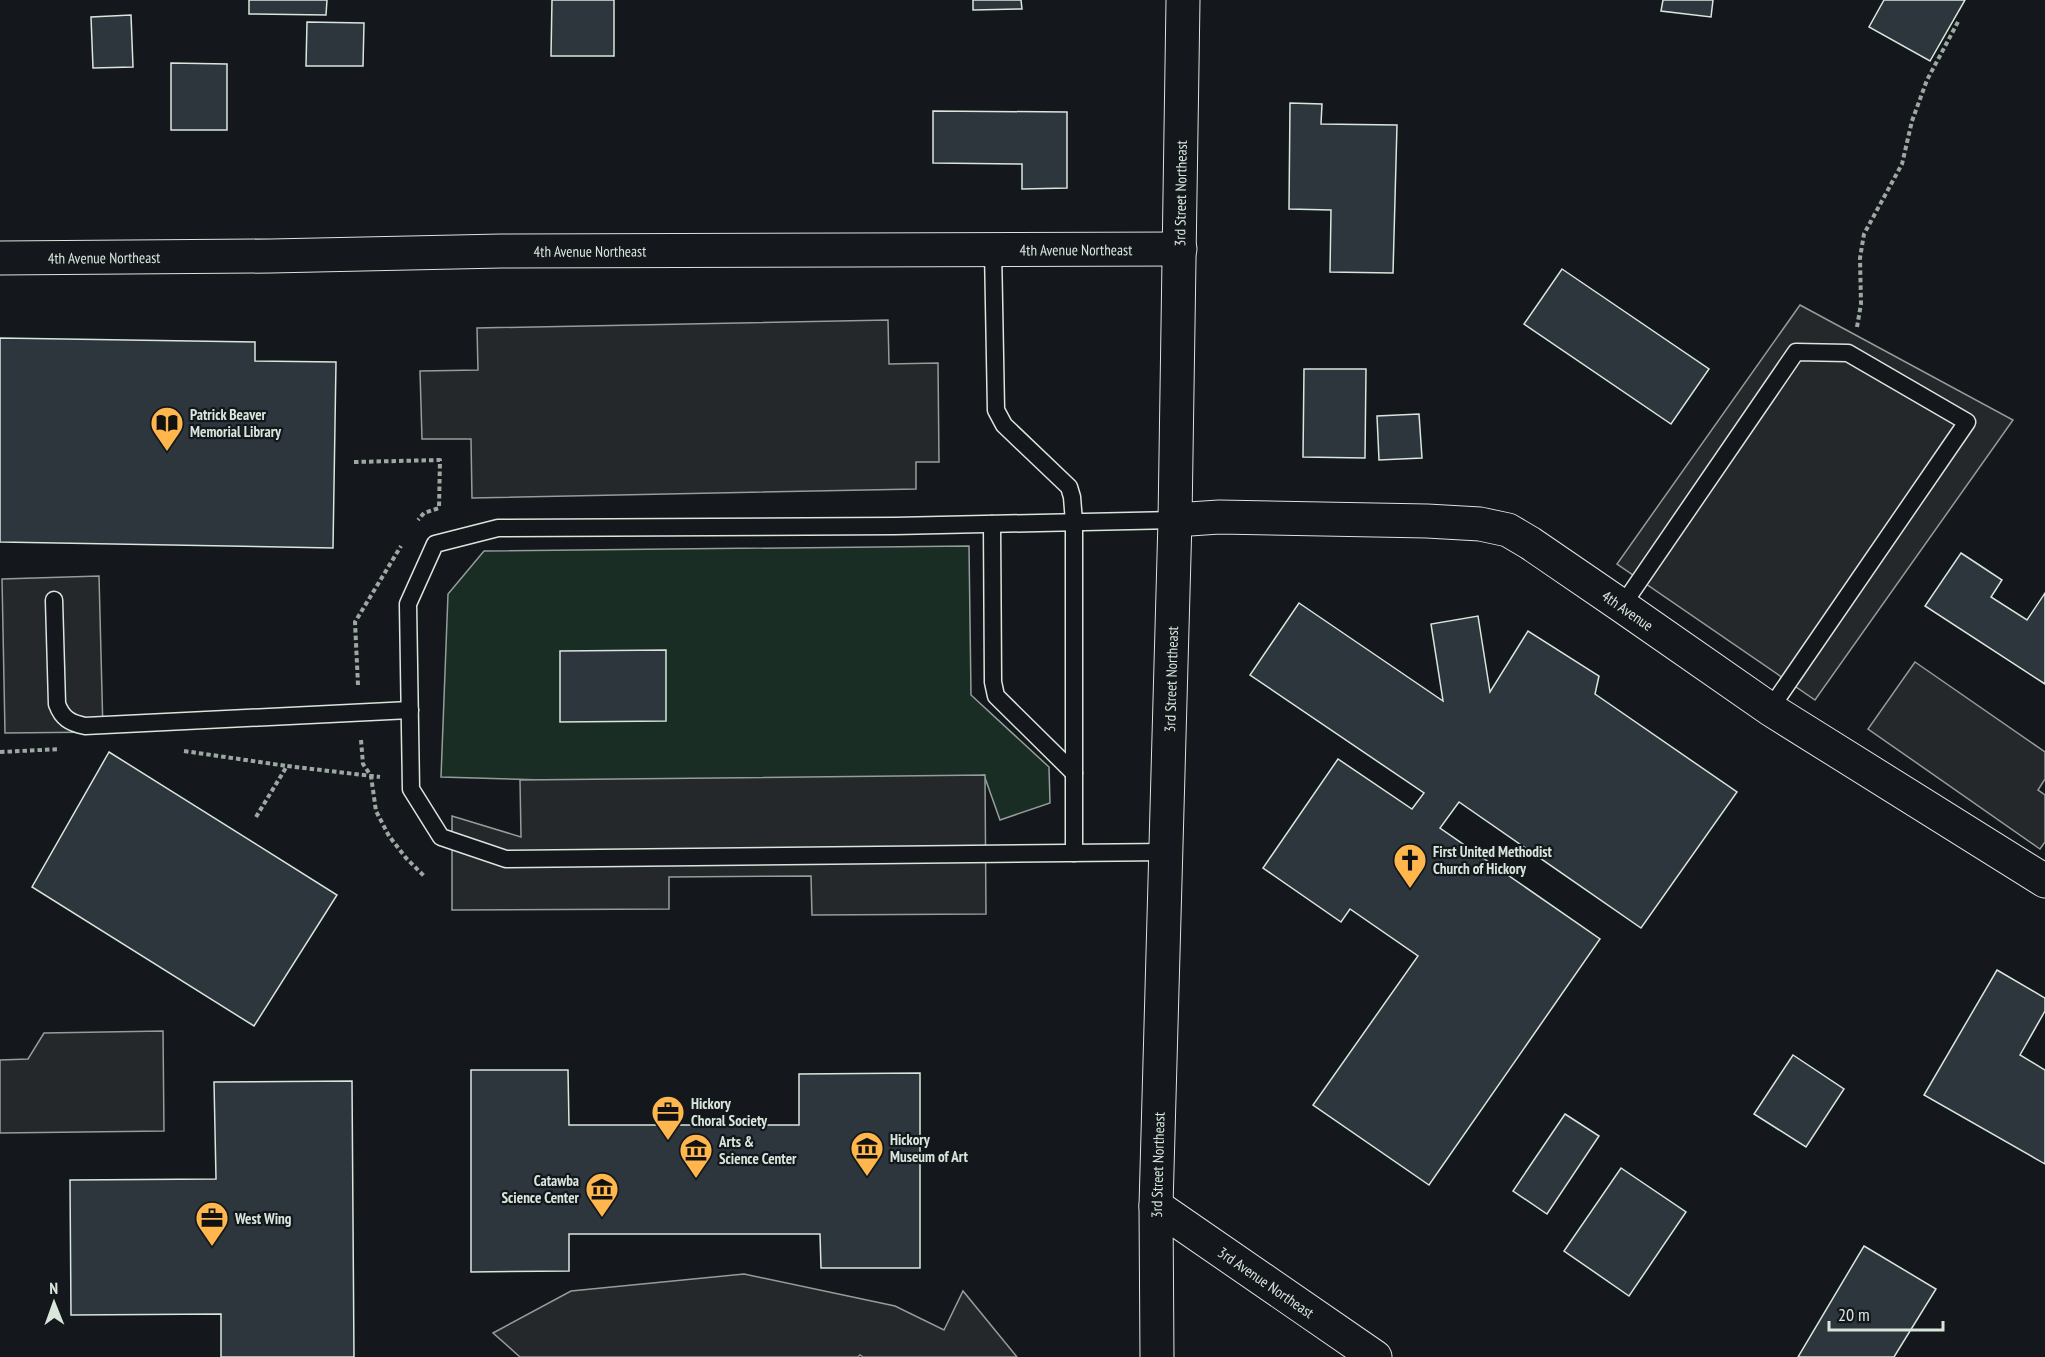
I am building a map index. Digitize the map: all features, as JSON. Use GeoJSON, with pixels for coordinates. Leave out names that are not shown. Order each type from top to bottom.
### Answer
{"type":"FeatureCollection","features":[{"type":"Feature","properties":{"kind":"street","name":"3rd Street Northeast"},"geometry":{"type":"LineString","coordinates":[[1157,1357],[1156,1206],[1175,520],[1183,0]]}},
{"type":"Feature","properties":{"kind":"street","name":"4th Avenue Northeast"},"geometry":{"type":"LineString","coordinates":[[0,258],[513,251],[1180,249]]}},
{"type":"Feature","properties":{"kind":"street","name":"4th Avenue"},"geometry":{"type":"LineString","coordinates":[[1175,520],[1231,517],[1427,520],[1480,524],[1508,530],[1622,606],[1770,710],[2037,876]]}},
{"type":"Feature","properties":{"kind":"street","name":"3rd Avenue Northeast"},"geometry":{"type":"LineString","coordinates":[[1156,1206],[1375,1357]]}},
{"type":"Feature","properties":{"kind":"lane"},"geometry":{"type":"LineString","coordinates":[[993,249],[996,410],[1004,425],[1069,487],[1072,497],[1074,522],[1074,853]]}},
{"type":"Feature","properties":{"kind":"lane"},"geometry":{"type":"LineString","coordinates":[[1622,606],[1796,352],[1848,353],[1967,422],[1770,710]]}},
{"type":"Feature","properties":{"kind":"lane"},"geometry":{"type":"LineString","coordinates":[[1167,852],[506,859],[441,837],[411,789],[408,604],[435,544],[498,528],[895,526],[1175,520]]}},
{"type":"Feature","properties":{"kind":"lane"},"geometry":{"type":"LineString","coordinates":[[992,524],[993,682],[996,696],[1074,773]]}},
{"type":"Feature","properties":{"kind":"lane"},"geometry":{"type":"LineString","coordinates":[[54,600],[57,704],[61,714],[72,723],[85,726],[410,710]]}},
{"type":"Feature","properties":{"kind":"path"},"geometry":{"type":"LineString","coordinates":[[1855,334],[1861,304],[1860,258],[1864,234],[1902,164],[1912,121],[1927,80],[1959,20]]}},
{"type":"Feature","properties":{"kind":"path"},"geometry":{"type":"LineString","coordinates":[[256,817],[287,766],[380,777]]}},
{"type":"Feature","properties":{"kind":"green space"},"geometry":{"type":"Polygon","coordinates":[[[969,546],[971,695],[1049,767],[1050,803],[1000,820],[984,775],[933,791],[441,777],[448,594],[484,551],[969,546]]]}},
{"type":"Feature","properties":{"kind":"shaded area"},"geometry":{"type":"Polygon","coordinates":[[[1800,305],[2013,420],[1815,700],[1617,564],[1800,305]]]}},
{"type":"Feature","properties":{"kind":"shaded area"},"geometry":{"type":"Polygon","coordinates":[[[888,320],[889,364],[938,363],[939,462],[916,462],[916,489],[472,498],[471,439],[422,439],[420,371],[478,370],[477,328],[888,320]]]}},
{"type":"Feature","properties":{"kind":"shaded area"},"geometry":{"type":"Polygon","coordinates":[[[99,576],[103,732],[5,733],[2,579],[99,576]]]}},
{"type":"Feature","properties":{"kind":"shaded area"},"geometry":{"type":"Polygon","coordinates":[[[1915,662],[2045,752],[2045,779],[2038,790],[2045,795],[2045,842],[2040,849],[1868,729],[1915,662]]]}},
{"type":"Feature","properties":{"kind":"shaded area"},"geometry":{"type":"Polygon","coordinates":[[[985,775],[986,914],[812,915],[811,876],[669,877],[669,909],[452,910],[452,816],[521,837],[520,780],[985,775]]]}},
{"type":"Feature","properties":{"kind":"shaded area"},"geometry":{"type":"Polygon","coordinates":[[[163,1031],[164,1131],[0,1133],[0,1060],[28,1059],[44,1033],[163,1031]]]}},
{"type":"Feature","properties":{"kind":"shaded area"},"geometry":{"type":"Polygon","coordinates":[[[744,1274],[895,1306],[944,1330],[963,1291],[1017,1357],[863,1357],[860,1355],[858,1357],[520,1357],[493,1333],[571,1291],[744,1274]]]}},
{"type":"Feature","properties":{"kind":"building"},"geometry":{"type":"Polygon","coordinates":[[[249,0],[327,0],[326,15],[249,14],[249,0]]]}},
{"type":"Feature","properties":{"kind":"building"},"geometry":{"type":"Polygon","coordinates":[[[552,0],[614,0],[614,56],[551,56],[552,0]]]}},
{"type":"Feature","properties":{"kind":"building"},"geometry":{"type":"Polygon","coordinates":[[[973,0],[1021,0],[1022,9],[973,10],[973,0]]]}},
{"type":"Feature","properties":{"kind":"building"},"geometry":{"type":"Polygon","coordinates":[[[1663,0],[1713,0],[1711,17],[1661,11],[1663,0]]]}},
{"type":"Feature","properties":{"kind":"building"},"geometry":{"type":"Polygon","coordinates":[[[1884,0],[1965,0],[1930,61],[1869,27],[1884,0]]]}},
{"type":"Feature","properties":{"kind":"building"},"geometry":{"type":"Polygon","coordinates":[[[131,15],[133,67],[93,68],[91,17],[131,15]]]}},
{"type":"Feature","properties":{"kind":"building"},"geometry":{"type":"Polygon","coordinates":[[[307,22],[364,23],[363,66],[306,66],[307,22]]]}},
{"type":"Feature","properties":{"kind":"building"},"geometry":{"type":"Polygon","coordinates":[[[171,63],[227,64],[227,130],[171,130],[171,63]]]}},
{"type":"Feature","properties":{"kind":"building"},"geometry":{"type":"Polygon","coordinates":[[[1290,103],[1322,104],[1321,124],[1397,125],[1393,273],[1330,272],[1331,210],[1289,209],[1290,103]]]}},
{"type":"Feature","properties":{"kind":"building"},"geometry":{"type":"Polygon","coordinates":[[[933,111],[1067,112],[1067,188],[1022,189],[1022,164],[933,163],[933,111]]]}},
{"type":"Feature","properties":{"kind":"building"},"geometry":{"type":"Polygon","coordinates":[[[1562,269],[1709,369],[1671,424],[1524,324],[1562,269]]]}},
{"type":"Feature","properties":{"kind":"building","name":"Patrick Beaver Memorial Library"},"geometry":{"type":"Polygon","coordinates":[[[0,338],[255,342],[255,361],[336,362],[333,548],[0,542],[0,338]]]}},
{"type":"Feature","properties":{"kind":"building"},"geometry":{"type":"Polygon","coordinates":[[[1304,369],[1366,369],[1365,458],[1303,457],[1304,369]]]}},
{"type":"Feature","properties":{"kind":"building"},"geometry":{"type":"Polygon","coordinates":[[[1419,414],[1422,458],[1379,460],[1377,416],[1419,414]]]}},
{"type":"Feature","properties":{"kind":"building"},"geometry":{"type":"Polygon","coordinates":[[[1961,553],[2002,580],[1991,597],[2027,620],[2045,593],[2045,684],[1925,606],[1961,553]]]}},
{"type":"Feature","properties":{"kind":"building","name":"First United Methodist Church of Hickory"},"geometry":{"type":"Polygon","coordinates":[[[1299,603],[1443,701],[1431,624],[1478,616],[1490,692],[1528,631],[1599,676],[1595,694],[1737,792],[1641,928],[1459,802],[1440,828],[1600,939],[1429,1185],[1313,1105],[1418,956],[1350,909],[1341,922],[1263,868],[1338,759],[1412,809],[1424,793],[1250,675],[1299,603]]]}},
{"type":"Feature","properties":{"kind":"building"},"geometry":{"type":"Polygon","coordinates":[[[666,650],[666,721],[560,722],[560,651],[666,650]]]}},
{"type":"Feature","properties":{"kind":"building"},"geometry":{"type":"Polygon","coordinates":[[[109,752],[337,895],[254,1026],[32,887],[109,752]]]}},
{"type":"Feature","properties":{"kind":"building"},"geometry":{"type":"Polygon","coordinates":[[[1997,970],[2045,998],[2045,1011],[2020,1055],[2045,1070],[2045,1164],[1924,1095],[1997,970]]]}},
{"type":"Feature","properties":{"kind":"building"},"geometry":{"type":"Polygon","coordinates":[[[1793,1055],[1844,1089],[1806,1147],[1754,1114],[1793,1055]]]}},
{"type":"Feature","properties":{"kind":"building","name":"Arts & Science Center"},"geometry":{"type":"Polygon","coordinates":[[[471,1070],[568,1070],[569,1125],[799,1125],[799,1074],[920,1073],[920,1268],[821,1268],[820,1234],[569,1234],[569,1271],[471,1272],[471,1070]]]}},
{"type":"Feature","properties":{"kind":"building","name":"West Wing"},"geometry":{"type":"Polygon","coordinates":[[[352,1081],[354,1357],[221,1357],[221,1314],[71,1315],[70,1180],[216,1179],[214,1082],[352,1081]]]}},
{"type":"Feature","properties":{"kind":"building"},"geometry":{"type":"Polygon","coordinates":[[[1565,1114],[1599,1136],[1547,1214],[1513,1191],[1565,1114]]]}},
{"type":"Feature","properties":{"kind":"building"},"geometry":{"type":"Polygon","coordinates":[[[1621,1168],[1686,1212],[1629,1296],[1564,1251],[1621,1168]]]}},
{"type":"Feature","properties":{"kind":"building"},"geometry":{"type":"Polygon","coordinates":[[[1864,1246],[1936,1289],[1894,1357],[1798,1357],[1864,1246]]]}},
{"type":"Feature","properties":{"kind":"place","name":"Patrick Beaver Memorial Library"},"geometry":{"type":"Point","coordinates":[167,452]}},
{"type":"Feature","properties":{"kind":"place","name":"First United Methodist Church of Hickory"},"geometry":{"type":"Point","coordinates":[1410,889]}},
{"type":"Feature","properties":{"kind":"place","name":"Hickory Choral Society"},"geometry":{"type":"Point","coordinates":[668,1141]}},
{"type":"Feature","properties":{"kind":"place","name":"Hickory Museum of Art"},"geometry":{"type":"Point","coordinates":[867,1177]}},
{"type":"Feature","properties":{"kind":"place","name":"Arts & Science Center"},"geometry":{"type":"Point","coordinates":[696,1179]}},
{"type":"Feature","properties":{"kind":"place","name":"Catawba Science Center"},"geometry":{"type":"Point","coordinates":[602,1218]}},
{"type":"Feature","properties":{"kind":"place","name":"West Wing"},"geometry":{"type":"Point","coordinates":[212,1247]}}]}
